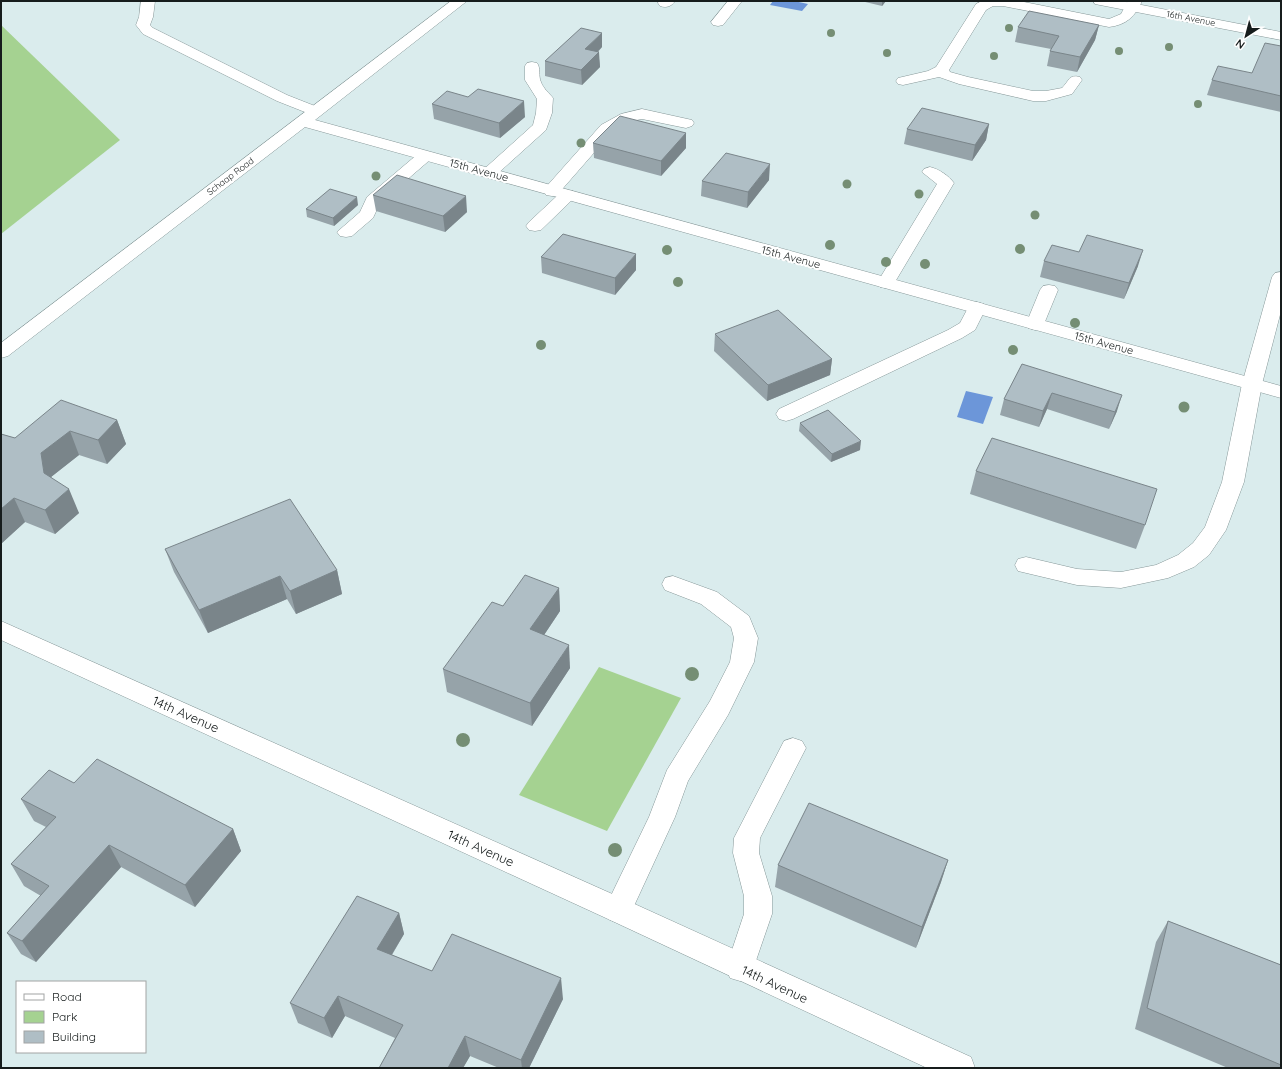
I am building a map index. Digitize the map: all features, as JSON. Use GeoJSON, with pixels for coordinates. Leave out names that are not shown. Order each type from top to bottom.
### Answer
{"type":"FeatureCollection","features":[{"type":"Feature","properties":{"kind":"street","name":"15th Avenue"},"geometry":{"type":"LineString","coordinates":[[148,1],[146,17],[143,25],[148,31],[282,98],[309,116],[425,156],[1281,392]]}},
{"type":"Feature","properties":{"kind":"street","name":"Schaap Road"},"geometry":{"type":"LineString","coordinates":[[1,352],[460,1]]}},
{"type":"Feature","properties":{"kind":"street"},"geometry":{"type":"LineString","coordinates":[[718,22],[735,1]]}},
{"type":"Feature","properties":{"kind":"street","name":"16th Avenue"},"geometry":{"type":"LineString","coordinates":[[1100,1],[1134,4],[1281,36]]}},
{"type":"Feature","properties":{"kind":"street"},"geometry":{"type":"LineString","coordinates":[[903,81],[933,74],[941,70],[981,7],[985,4],[1003,2],[1109,23],[1117,23],[1125,19],[1134,4]]}},
{"type":"Feature","properties":{"kind":"street"},"geometry":{"type":"LineString","coordinates":[[489,173],[540,127],[544,113],[545,98],[537,90],[530,77],[532,66]]}},
{"type":"Feature","properties":{"kind":"street"},"geometry":{"type":"LineString","coordinates":[[941,70],[945,75],[964,81],[1033,96],[1051,95],[1067,90],[1072,86],[1075,80]]}},
{"type":"Feature","properties":{"kind":"street"},"geometry":{"type":"LineString","coordinates":[[535,226],[607,128],[626,117],[642,114],[686,123]]}},
{"type":"Feature","properties":{"kind":"street"},"geometry":{"type":"LineString","coordinates":[[346,232],[367,214],[374,201],[425,156]]}},
{"type":"Feature","properties":{"kind":"street"},"geometry":{"type":"LineString","coordinates":[[886,283],[946,183],[930,172]]}},
{"type":"Feature","properties":{"kind":"street"},"geometry":{"type":"LineString","coordinates":[[1026,565],[1077,577],[1121,580],[1160,572],[1186,561],[1201,549],[1215,530],[1233,482],[1252,384],[1281,277]]}},
{"type":"Feature","properties":{"kind":"street"},"geometry":{"type":"LineString","coordinates":[[1035,324],[1049,290]]}},
{"type":"Feature","properties":{"kind":"street"},"geometry":{"type":"LineString","coordinates":[[786,414],[955,334],[968,326],[977,308]]}},
{"type":"Feature","properties":{"kind":"street"},"geometry":{"type":"LineString","coordinates":[[618,910],[662,817],[676,778],[719,708],[742,662],[746,638],[741,622],[709,598],[673,584]]}},
{"type":"Feature","properties":{"kind":"street","name":"14th Avenue"},"geometry":{"type":"LineString","coordinates":[[1,630],[618,910],[740,968],[960,1068]]}},
{"type":"Feature","properties":{"kind":"street"},"geometry":{"type":"LineString","coordinates":[[740,968],[758,914],[758,896],[746,853],[747,838],[793,748]]}},
{"type":"Feature","properties":{"kind":"green space"},"geometry":{"type":"Polygon","coordinates":[[[1,25],[120,140],[1,234],[1,25]]]}},
{"type":"Feature","properties":{"kind":"green space"},"geometry":{"type":"Polygon","coordinates":[[[599,667],[681,698],[607,831],[519,795],[599,667]]]}},
{"type":"Feature","properties":{"kind":"water"},"geometry":{"type":"Polygon","coordinates":[[[773,1],[794,1],[808,4],[802,11],[770,5],[773,1]]]}},
{"type":"Feature","properties":{"kind":"water"},"geometry":{"type":"Polygon","coordinates":[[[966,391],[993,397],[983,424],[957,417],[966,391]]]}},
{"type":"Feature","properties":{"kind":"building"},"geometry":{"type":"Polygon","coordinates":[[[1029,11],[1099,25],[1080,57],[1050,51],[1059,36],[1018,27],[1029,11]]]}},
{"type":"Feature","properties":{"kind":"building"},"geometry":{"type":"Polygon","coordinates":[[[581,28],[602,33],[585,49],[599,52],[581,70],[545,61],[581,28]]]}},
{"type":"Feature","properties":{"kind":"building"},"geometry":{"type":"Polygon","coordinates":[[[1265,43],[1281,46],[1281,96],[1212,80],[1218,66],[1252,73],[1265,43]]]}},
{"type":"Feature","properties":{"kind":"building"},"geometry":{"type":"Polygon","coordinates":[[[478,89],[524,101],[499,123],[432,104],[447,91],[468,97],[478,89]]]}},
{"type":"Feature","properties":{"kind":"building"},"geometry":{"type":"Polygon","coordinates":[[[922,108],[989,124],[975,145],[907,129],[922,108]]]}},
{"type":"Feature","properties":{"kind":"building"},"geometry":{"type":"Polygon","coordinates":[[[620,116],[686,133],[661,161],[593,143],[620,116]]]}},
{"type":"Feature","properties":{"kind":"building"},"geometry":{"type":"Polygon","coordinates":[[[726,153],[770,164],[748,192],[702,181],[726,153]]]}},
{"type":"Feature","properties":{"kind":"building"},"geometry":{"type":"Polygon","coordinates":[[[397,175],[466,196],[443,216],[373,195],[397,175]]]}},
{"type":"Feature","properties":{"kind":"building"},"geometry":{"type":"Polygon","coordinates":[[[330,189],[357,197],[333,218],[306,209],[330,189]]]}},
{"type":"Feature","properties":{"kind":"building"},"geometry":{"type":"Polygon","coordinates":[[[563,234],[636,254],[615,278],[541,257],[563,234]]]}},
{"type":"Feature","properties":{"kind":"building"},"geometry":{"type":"Polygon","coordinates":[[[1087,235],[1143,250],[1129,283],[1044,261],[1052,245],[1079,252],[1087,235]]]}},
{"type":"Feature","properties":{"kind":"building"},"geometry":{"type":"Polygon","coordinates":[[[778,310],[832,359],[768,385],[715,334],[778,310]]]}},
{"type":"Feature","properties":{"kind":"building"},"geometry":{"type":"Polygon","coordinates":[[[1022,364],[1122,395],[1115,412],[1052,393],[1043,411],[1004,399],[1022,364]]]}},
{"type":"Feature","properties":{"kind":"building"},"geometry":{"type":"Polygon","coordinates":[[[61,400],[117,420],[98,440],[70,431],[41,453],[44,473],[69,489],[45,510],[14,498],[1,509],[1,434],[15,438],[61,400]]]}},
{"type":"Feature","properties":{"kind":"building"},"geometry":{"type":"Polygon","coordinates":[[[828,410],[861,441],[832,454],[800,423],[828,410]]]}},
{"type":"Feature","properties":{"kind":"building"},"geometry":{"type":"Polygon","coordinates":[[[992,438],[1157,489],[1145,525],[976,471],[992,438]]]}},
{"type":"Feature","properties":{"kind":"building"},"geometry":{"type":"Polygon","coordinates":[[[290,499],[337,570],[290,591],[280,576],[199,610],[165,549],[290,499]]]}},
{"type":"Feature","properties":{"kind":"building"},"geometry":{"type":"Polygon","coordinates":[[[525,575],[559,588],[530,629],[569,645],[530,703],[443,669],[492,602],[503,606],[525,575]]]}},
{"type":"Feature","properties":{"kind":"building"},"geometry":{"type":"Polygon","coordinates":[[[97,759],[233,829],[185,885],[109,845],[22,941],[7,933],[49,886],[11,864],[56,817],[21,799],[49,770],[74,783],[97,759]]]}},
{"type":"Feature","properties":{"kind":"building"},"geometry":{"type":"Polygon","coordinates":[[[809,803],[948,860],[922,927],[778,865],[809,803]]]}},
{"type":"Feature","properties":{"kind":"building"},"geometry":{"type":"Polygon","coordinates":[[[357,896],[399,913],[377,949],[432,971],[452,934],[561,978],[521,1060],[465,1036],[448,1068],[379,1068],[403,1025],[338,996],[324,1018],[290,1003],[357,896]]]}},
{"type":"Feature","properties":{"kind":"building"},"geometry":{"type":"Polygon","coordinates":[[[1168,921],[1281,965],[1281,1065],[1147,1008],[1168,921]]]}}]}
